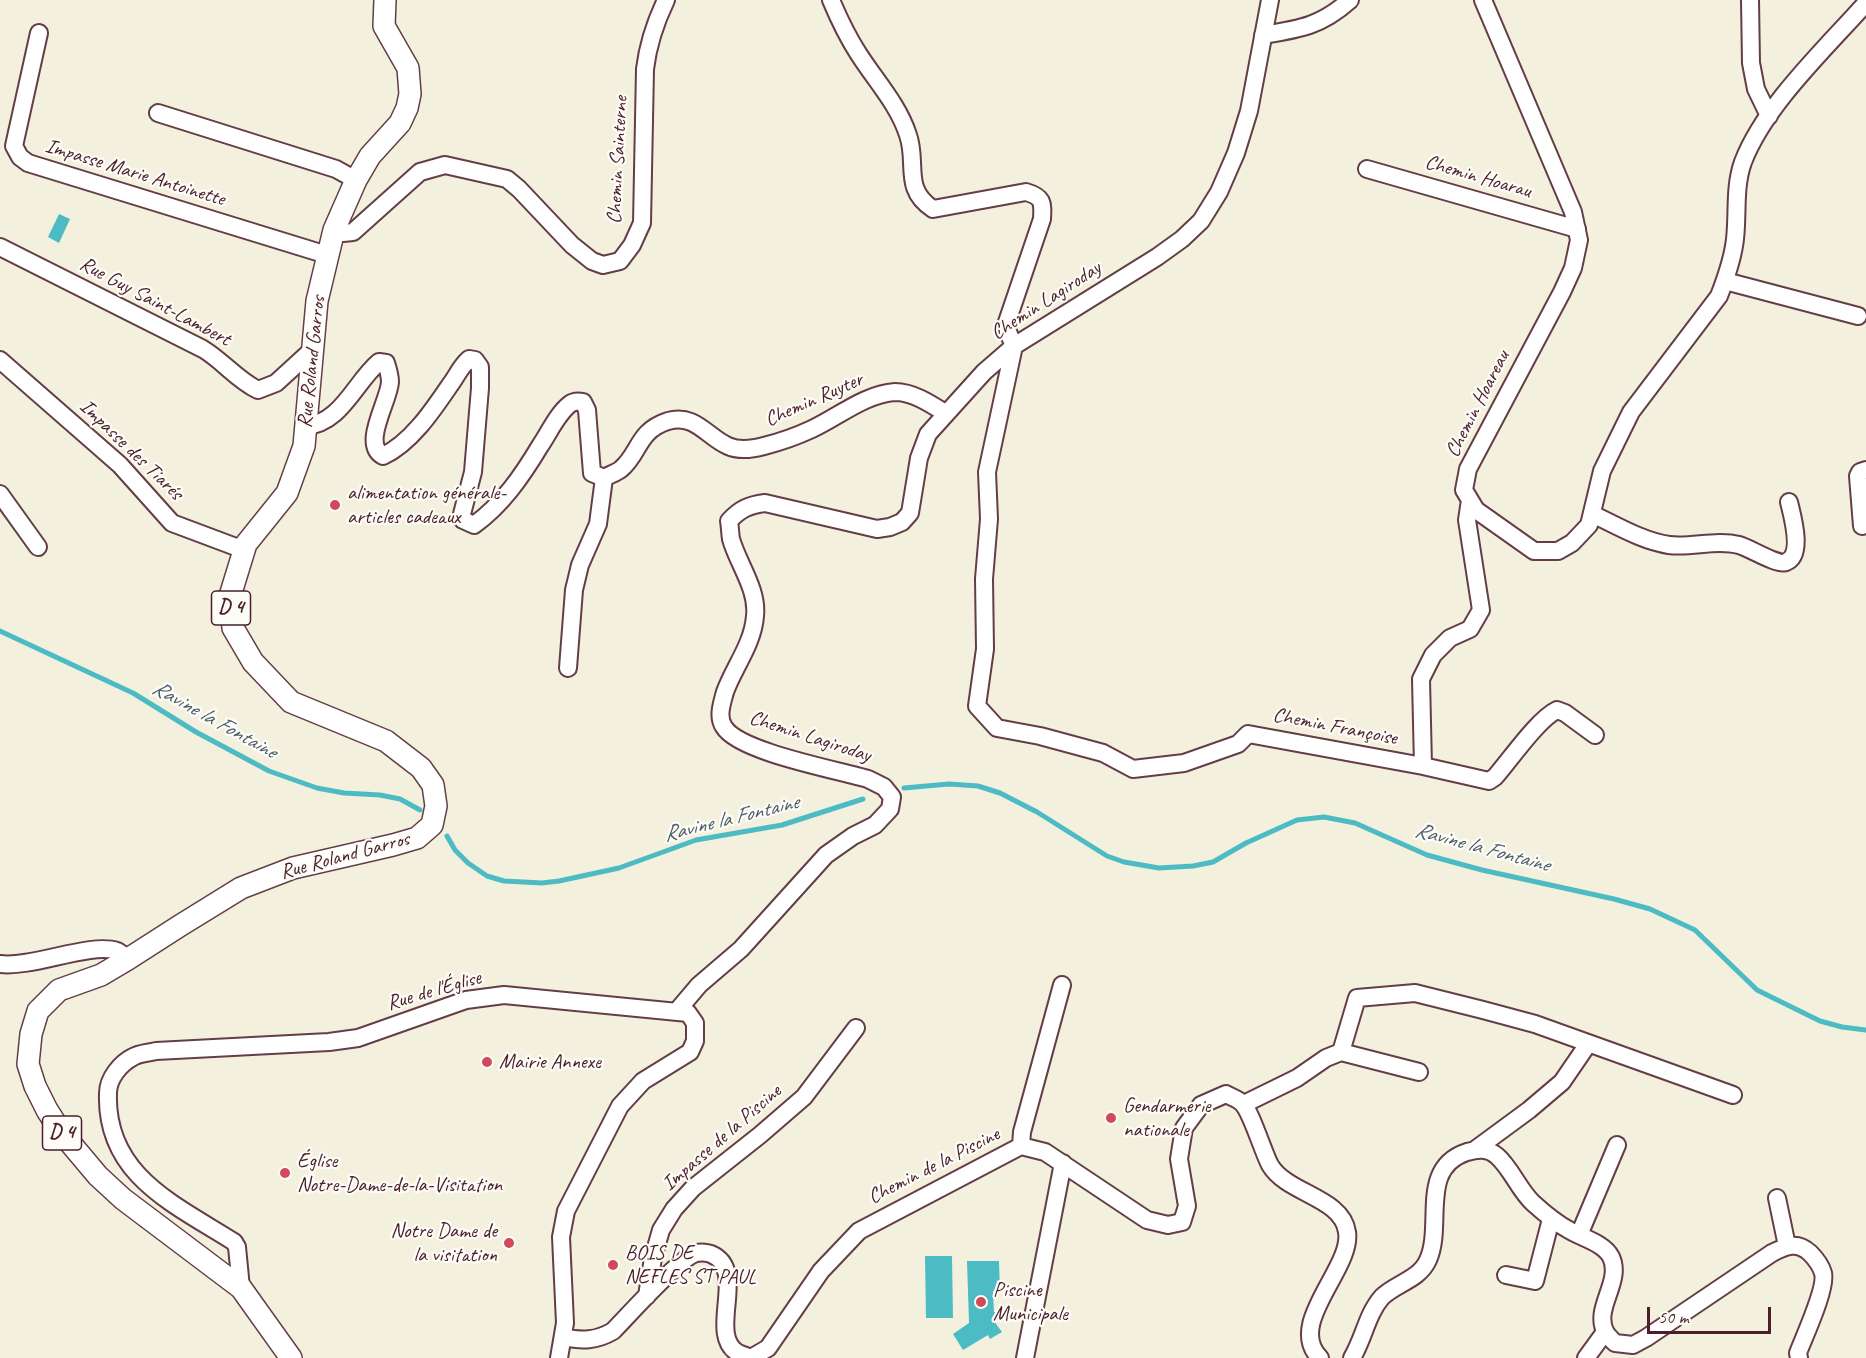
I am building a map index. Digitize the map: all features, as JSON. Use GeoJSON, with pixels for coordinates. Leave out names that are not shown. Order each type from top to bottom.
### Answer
{"type":"FeatureCollection","features":[{"type":"Feature","properties":{"kind":"main road","name":"Rue Roland Garros"},"geometry":{"type":"LineString","coordinates":[[241,1288],[123,1199],[98,1176],[61,1132],[35,1086],[28,1064],[31,1034],[38,1011],[59,990],[100,975],[241,888],[293,867],[417,838],[432,825],[436,806],[434,785],[421,768],[386,741],[291,702],[253,662],[233,628],[230,596],[246,544],[287,494],[304,446],[317,300],[334,230],[356,180],[370,156],[400,123],[407,108],[410,94],[408,68],[384,26],[385,0]]}},
{"type":"Feature","properties":{"kind":"main road","name":"D 4"},"geometry":{"type":"LineString","coordinates":[[241,1288],[291,1358]]}},
{"type":"Feature","properties":{"kind":"street","name":"Chemin Sainterne"},"geometry":{"type":"LineString","coordinates":[[334,230],[343,233],[353,232],[420,172],[445,165],[507,179],[572,245],[592,261],[603,265],[620,261],[632,245],[642,223],[647,49],[655,22],[666,0]]}},
{"type":"Feature","properties":{"kind":"street"},"geometry":{"type":"LineString","coordinates":[[831,0],[843,28],[858,53],[901,114],[910,138],[916,193],[924,203],[933,209],[1026,192],[1037,195],[1043,204],[1042,219],[1007,322],[1008,332],[1014,346]]}},
{"type":"Feature","properties":{"kind":"street","name":"Chemin Lagiroday"},"geometry":{"type":"LineString","coordinates":[[677,1011],[699,985],[741,949],[826,855],[875,825],[890,809],[892,797],[884,787],[868,779],[764,750],[738,739],[724,727],[720,711],[752,632],[755,615],[754,598],[731,539],[729,521],[739,511],[752,505],[765,503],[877,529],[902,522],[910,513],[919,458],[928,434],[984,372],[1014,346],[1157,257],[1182,239],[1201,220],[1219,192],[1236,153],[1249,111],[1270,0]]}},
{"type":"Feature","properties":{"kind":"street"},"geometry":{"type":"LineString","coordinates":[[1263,35],[1303,29],[1337,12],[1350,0]]}},
{"type":"Feature","properties":{"kind":"street","name":"Chemin Hoareau"},"geometry":{"type":"LineString","coordinates":[[1470,500],[1464,490],[1468,469],[1562,292],[1573,268],[1579,240],[1573,212],[1483,0]]}},
{"type":"Feature","properties":{"kind":"street"},"geometry":{"type":"LineString","coordinates":[[1750,0],[1751,63],[1756,88],[1769,116]]}},
{"type":"Feature","properties":{"kind":"street"},"geometry":{"type":"LineString","coordinates":[[1470,500],[1476,510],[1534,550],[1558,551],[1572,543],[1589,525],[1602,471],[1631,412],[1719,296],[1735,239],[1735,201],[1743,163],[1761,126],[1796,81],[1866,3]]}},
{"type":"Feature","properties":{"kind":"street","name":"Impasse Marie Antoinette"},"geometry":{"type":"LineString","coordinates":[[39,33],[14,146],[20,157],[28,163],[327,255]]}},
{"type":"Feature","properties":{"kind":"street"},"geometry":{"type":"LineString","coordinates":[[158,113],[336,169],[356,180]]}},
{"type":"Feature","properties":{"kind":"street","name":"Chemin Hoarau"},"geometry":{"type":"LineString","coordinates":[[1367,169],[1577,229]]}},
{"type":"Feature","properties":{"kind":"street","name":"Rue Guy Saint-Lambert"},"geometry":{"type":"LineString","coordinates":[[0,247],[218,357],[244,383],[258,390],[276,383],[311,351]]}},
{"type":"Feature","properties":{"kind":"street"},"geometry":{"type":"LineString","coordinates":[[1725,281],[1858,316]]}},
{"type":"Feature","properties":{"kind":"street","name":"Chemin Françoise"},"geometry":{"type":"LineString","coordinates":[[1014,346],[987,472],[989,519],[984,579],[986,649],[977,706],[997,728],[1040,736],[1103,753],[1133,769],[1184,763],[1238,744],[1248,734],[1423,766],[1421,680],[1433,655],[1450,638],[1470,629],[1481,610],[1467,520],[1470,500]]}},
{"type":"Feature","properties":{"kind":"street"},"geometry":{"type":"LineString","coordinates":[[305,426],[316,426],[326,421],[358,386],[367,372],[379,362],[386,363],[390,384],[374,437],[374,448],[383,456],[391,453],[413,433],[436,405],[461,367],[469,359],[475,360],[480,368],[480,388],[473,472],[462,514],[463,520],[474,525],[489,514],[508,494],[557,419],[570,404],[577,401],[583,402],[587,410],[592,473],[604,478],[598,525],[580,565],[574,590],[568,668]]}},
{"type":"Feature","properties":{"kind":"street","name":"Impasse des Tiarés"},"geometry":{"type":"LineString","coordinates":[[0,360],[120,465],[172,523],[244,550]]}},
{"type":"Feature","properties":{"kind":"street","name":"Chemin Ruyter"},"geometry":{"type":"LineString","coordinates":[[604,478],[621,469],[642,437],[654,427],[669,421],[687,420],[702,426],[729,447],[744,450],[764,446],[811,430],[878,395],[897,392],[915,396],[945,413]]}},
{"type":"Feature","properties":{"kind":"street"},"geometry":{"type":"LineString","coordinates":[[1862,526],[1858,476],[1860,472],[1866,470]]}},
{"type":"Feature","properties":{"kind":"street"},"geometry":{"type":"LineString","coordinates":[[0,494],[38,548]]}},
{"type":"Feature","properties":{"kind":"street"},"geometry":{"type":"LineString","coordinates":[[1592,514],[1631,532],[1670,545],[1722,543],[1739,545],[1760,552],[1778,563],[1786,562],[1793,557],[1796,540],[1794,518],[1789,502]]}},
{"type":"Feature","properties":{"kind":"street"},"geometry":{"type":"LineString","coordinates":[[1423,766],[1489,781],[1551,713],[1557,710],[1565,713],[1595,735]]}},
{"type":"Feature","properties":{"kind":"street"},"geometry":{"type":"LineString","coordinates":[[0,964],[48,960],[97,950],[117,951],[128,959]]}},
{"type":"Feature","properties":{"kind":"street"},"geometry":{"type":"LineString","coordinates":[[1021,1146],[1022,1132],[1062,985]]}},
{"type":"Feature","properties":{"kind":"street"},"geometry":{"type":"LineString","coordinates":[[1341,1052],[1358,998],[1415,993],[1535,1024],[1733,1095]]}},
{"type":"Feature","properties":{"kind":"street","name":"Rue de l'Église"},"geometry":{"type":"LineString","coordinates":[[241,1288],[237,1246],[234,1242],[184,1213],[135,1173],[113,1138],[107,1113],[108,1086],[120,1067],[135,1056],[156,1052],[328,1042],[358,1038],[466,1000],[504,995],[677,1011]]}},
{"type":"Feature","properties":{"kind":"street"},"geometry":{"type":"LineString","coordinates":[[559,1358],[565,1323],[561,1237],[566,1210],[620,1106],[643,1081],[690,1052],[695,1041],[695,1023],[688,1013],[677,1011]]}},
{"type":"Feature","properties":{"kind":"street","name":"Impasse de la Piscine"},"geometry":{"type":"LineString","coordinates":[[647,1296],[652,1258],[661,1230],[674,1209],[693,1188],[804,1097],[856,1028]]}},
{"type":"Feature","properties":{"kind":"street"},"geometry":{"type":"LineString","coordinates":[[1352,1358],[1361,1343],[1370,1314],[1384,1296],[1411,1280],[1427,1262],[1433,1242],[1436,1187],[1444,1166],[1463,1153],[1476,1149],[1529,1110],[1562,1082],[1588,1044]]}},
{"type":"Feature","properties":{"kind":"street"},"geometry":{"type":"LineString","coordinates":[[1320,1358],[1316,1355],[1310,1335],[1313,1317],[1346,1249],[1348,1234],[1345,1222],[1335,1210],[1281,1177],[1271,1166],[1244,1104],[1297,1078],[1326,1058],[1341,1052],[1419,1072]]}},
{"type":"Feature","properties":{"kind":"street","name":"Chemin de la Piscine"},"geometry":{"type":"LineString","coordinates":[[563,1337],[586,1340],[602,1338],[613,1331],[677,1267],[696,1253],[710,1253],[722,1262],[728,1279],[726,1336],[737,1352],[751,1358],[768,1348],[821,1271],[859,1232],[1021,1146],[1045,1152],[1147,1220],[1168,1225],[1182,1222],[1187,1206],[1179,1159],[1184,1128],[1201,1105],[1227,1094],[1244,1104]]}},
{"type":"Feature","properties":{"kind":"street"},"geometry":{"type":"LineString","coordinates":[[1579,1235],[1617,1145]]}},
{"type":"Feature","properties":{"kind":"street"},"geometry":{"type":"LineString","coordinates":[[1476,1149],[1487,1150],[1498,1156],[1530,1201],[1551,1219],[1602,1248],[1611,1257],[1614,1269],[1602,1318],[1605,1332],[1615,1343],[1633,1345],[1772,1253],[1787,1246],[1804,1247],[1815,1258],[1824,1274],[1822,1290],[1798,1353],[1799,1358]]}},
{"type":"Feature","properties":{"kind":"street"},"geometry":{"type":"LineString","coordinates":[[1025,1358],[1063,1163]]}},
{"type":"Feature","properties":{"kind":"street"},"geometry":{"type":"LineString","coordinates":[[1777,1198],[1787,1246]]}},
{"type":"Feature","properties":{"kind":"street"},"geometry":{"type":"LineString","coordinates":[[1506,1275],[1535,1281],[1551,1219]]}},
{"type":"Feature","properties":{"kind":"street"},"geometry":{"type":"LineString","coordinates":[[1586,1358],[1605,1332]]}},
{"type":"Feature","properties":{"kind":"water"},"geometry":{"type":"Polygon","coordinates":[[[59,214],[70,219],[59,243],[48,237],[59,214]]]}},
{"type":"Feature","properties":{"kind":"water"},"geometry":{"type":"Polygon","coordinates":[[[925,1256],[952,1256],[953,1318],[926,1318],[925,1256]]]}},
{"type":"Feature","properties":{"kind":"water","name":"Piscine Municipale"},"geometry":{"type":"Polygon","coordinates":[[[967,1261],[999,1261],[1000,1291],[993,1291],[996,1324],[1002,1332],[990,1339],[988,1335],[963,1350],[953,1334],[969,1323],[967,1261]]]}},
{"type":"Feature","properties":{"kind":"waterway","name":"Ravine la Fontaine"},"geometry":{"type":"LineString","coordinates":[[0,631],[133,693],[196,732],[269,771],[317,788],[400,799],[420,810]]}},
{"type":"Feature","properties":{"kind":"waterway","name":"Ravine la Fontaine"},"geometry":{"type":"LineString","coordinates":[[904,788],[949,784],[978,786],[1000,793],[1037,812],[1107,856],[1124,862],[1159,868],[1213,862],[1246,843],[1297,820],[1324,817],[1355,823],[1427,855],[1650,909],[1695,930],[1757,990],[1820,1021],[1866,1030]]}},
{"type":"Feature","properties":{"kind":"waterway","name":"Ravine la Fontaine"},"geometry":{"type":"LineString","coordinates":[[447,836],[455,850],[468,863],[487,876],[504,881],[542,883],[619,868],[696,840],[782,825],[863,799]]}},
{"type":"Feature","properties":{"kind":"place","name":"alimentation générale- articles cadeaux"},"geometry":{"type":"Point","coordinates":[335,505]}},
{"type":"Feature","properties":{"kind":"place","name":"Mairie Annexe"},"geometry":{"type":"Point","coordinates":[487,1062]}},
{"type":"Feature","properties":{"kind":"place","name":"Gendarmerie nationale"},"geometry":{"type":"Point","coordinates":[1111,1118]}},
{"type":"Feature","properties":{"kind":"place","name":"Église Notre-Dame-de-la-Visitation"},"geometry":{"type":"Point","coordinates":[285,1173]}},
{"type":"Feature","properties":{"kind":"place","name":"Notre Dame de la visitation"},"geometry":{"type":"Point","coordinates":[509,1243]}},
{"type":"Feature","properties":{"kind":"place","name":"BOIS DE NEFLES ST PAUL"},"geometry":{"type":"Point","coordinates":[613,1265]}},
{"type":"Feature","properties":{"kind":"place","name":"Piscine Municipale"},"geometry":{"type":"Point","coordinates":[981,1302]}}]}
